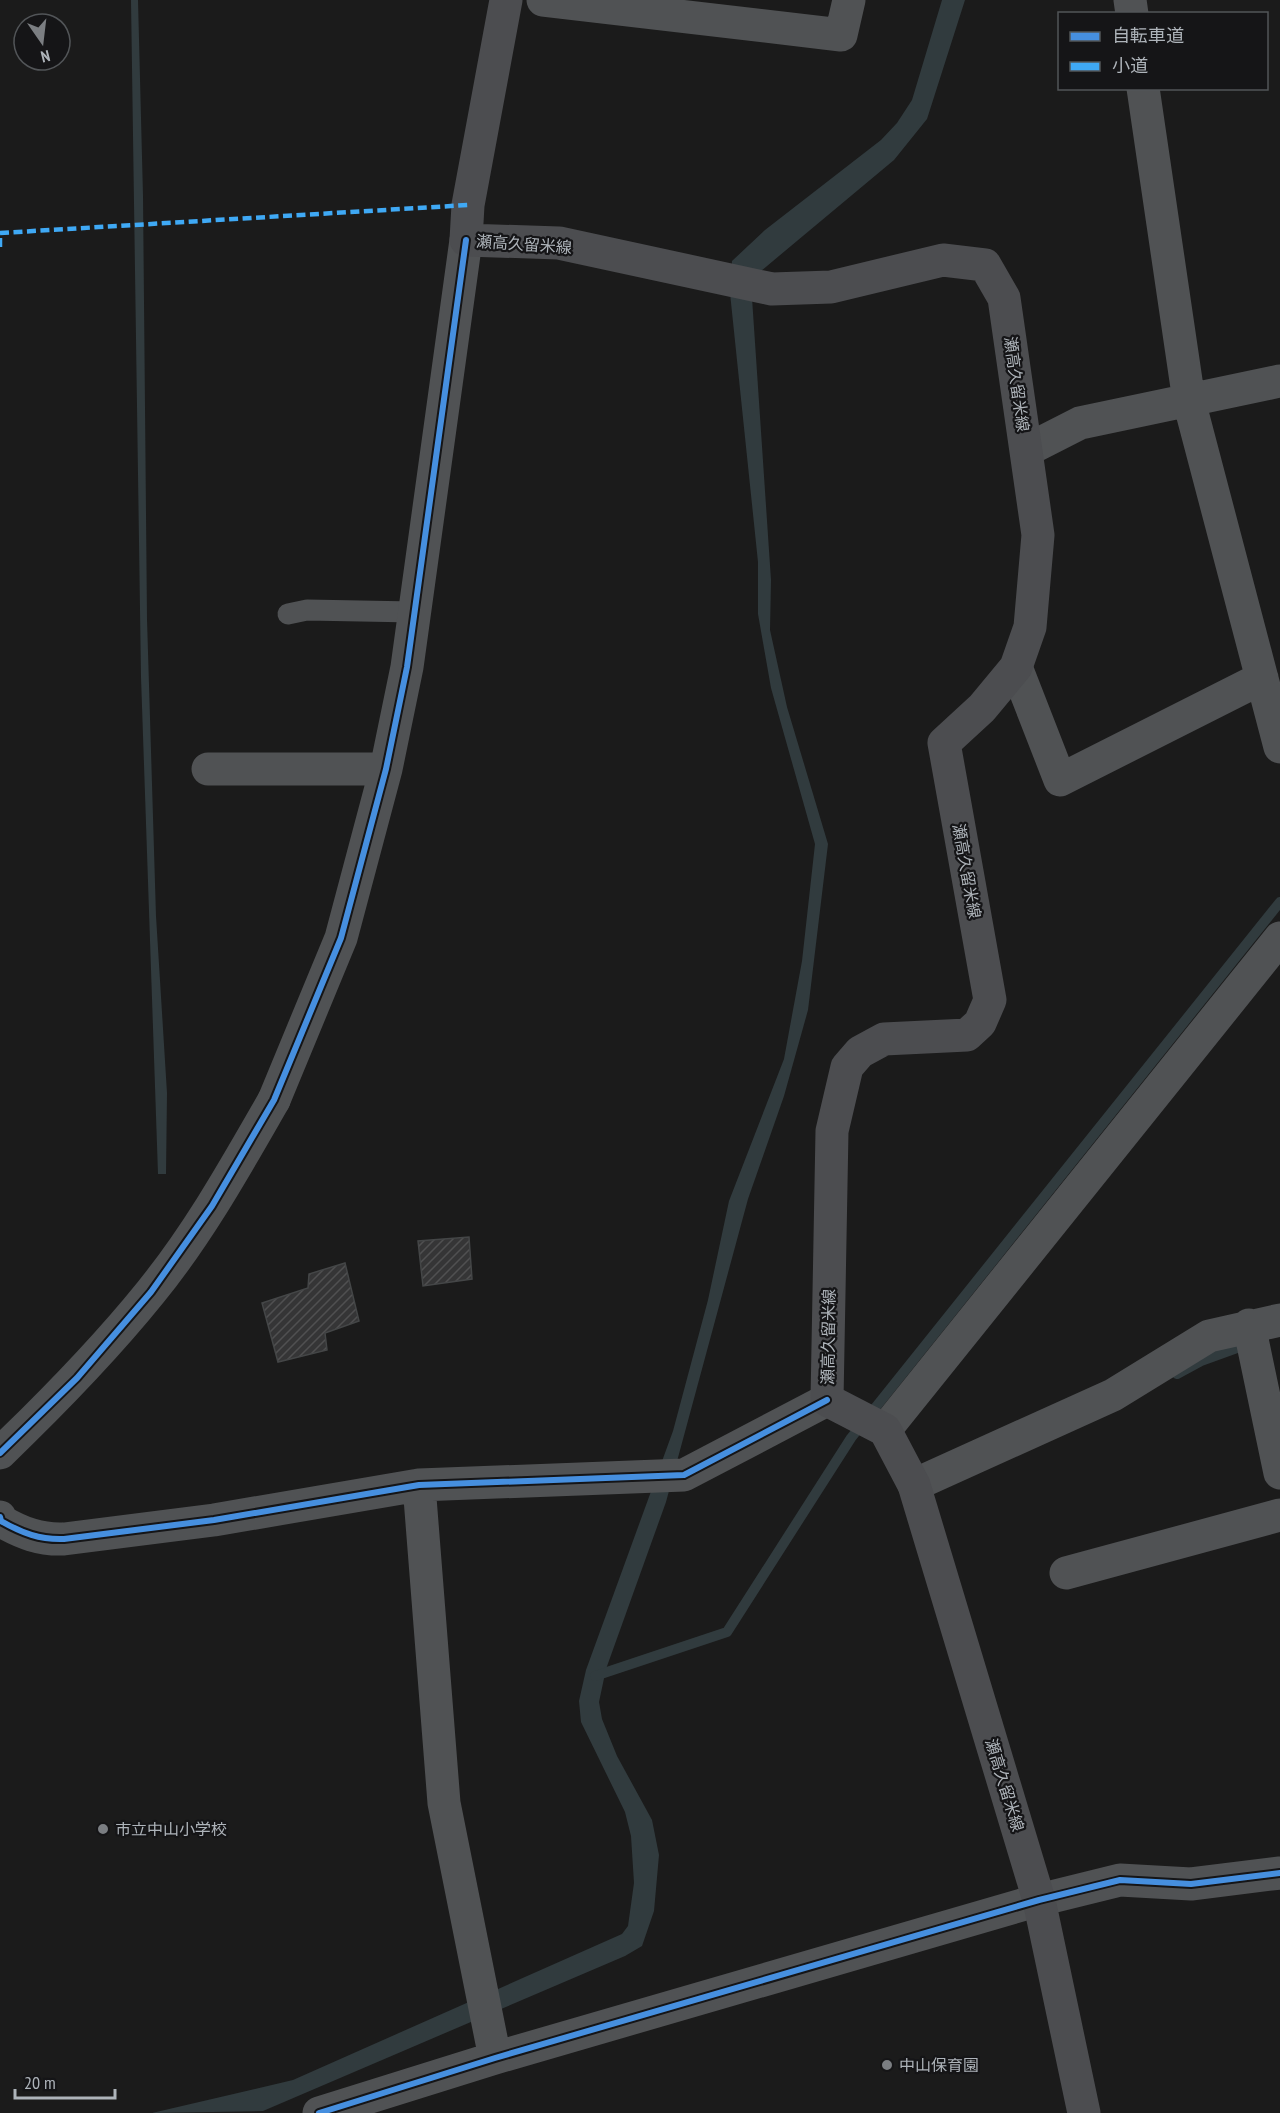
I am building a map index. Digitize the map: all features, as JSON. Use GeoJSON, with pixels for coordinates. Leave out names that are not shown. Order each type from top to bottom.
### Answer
{"type":"FeatureCollection","features":[{"type":"Feature","properties":{"kind":"main road","name":"瀬高久留米線"},"geometry":{"type":"LineString","coordinates":[[506,0],[468,205],[466,240],[559,243],[772,289],[831,287],[943,260],[985,265],[1004,298],[1038,535],[1030,627],[1016,668],[982,708],[944,743],[990,1000],[980,1023],[967,1035],[884,1039],[860,1052],[847,1067],[832,1131],[859,1417],[914,1485],[1039,1900],[1084,2113]]}},
{"type":"Feature","properties":{"kind":"street"},"geometry":{"type":"LineString","coordinates":[[543,0],[621,4],[841,35],[849,0]]}},
{"type":"Feature","properties":{"kind":"street"},"geometry":{"type":"LineString","coordinates":[[1143,90],[1189,401],[1280,747]]}},
{"type":"Feature","properties":{"kind":"street"},"geometry":{"type":"LineString","coordinates":[[0,1453],[77,1377],[152,1292],[212,1206],[274,1100],[341,938],[386,769],[414,612],[466,240]]}},
{"type":"Feature","properties":{"kind":"street"},"geometry":{"type":"LineString","coordinates":[[1027,450],[1080,423],[1280,381]]}},
{"type":"Feature","properties":{"kind":"street"},"geometry":{"type":"LineString","coordinates":[[1016,668],[1060,780],[1262,678]]}},
{"type":"Feature","properties":{"kind":"street"},"geometry":{"type":"LineString","coordinates":[[208,769],[386,769]]}},
{"type":"Feature","properties":{"kind":"street"},"geometry":{"type":"LineString","coordinates":[[0,1517],[1,1521],[23,1534],[32,1536],[50,1539],[100,1536],[214,1520],[419,1485],[684,1475],[859,1417],[1280,938]]}},
{"type":"Feature","properties":{"kind":"street"},"geometry":{"type":"LineString","coordinates":[[914,1485],[1113,1395],[1209,1336],[1264,1323],[1280,1473]]}},
{"type":"Feature","properties":{"kind":"street"},"geometry":{"type":"LineString","coordinates":[[419,1485],[444,1803],[495,2058]]}},
{"type":"Feature","properties":{"kind":"street"},"geometry":{"type":"LineString","coordinates":[[1066,1572],[1280,1515]]}},
{"type":"Feature","properties":{"kind":"street"},"geometry":{"type":"LineString","coordinates":[[319,2113],[495,2058],[1039,1900],[1120,1880],[1191,1884],[1280,1873]]}},
{"type":"Feature","properties":{"kind":"lane"},"geometry":{"type":"LineString","coordinates":[[288,614],[307,610],[414,612]]}},
{"type":"Feature","properties":{"kind":"shaded area"},"geometry":{"type":"Polygon","coordinates":[[[131,0],[138,0],[143,196],[147,619],[156,916],[167,1093],[166,1174],[158,1174],[141,677],[131,0]]]}},
{"type":"Feature","properties":{"kind":"shaded area"},"geometry":{"type":"Polygon","coordinates":[[[942,0],[965,0],[927,119],[894,160],[761,271],[752,298],[771,580],[770,630],[787,707],[828,844],[808,1010],[784,1096],[748,1199],[666,1502],[606,1669],[599,1702],[602,1719],[617,1756],[652,1820],[659,1855],[654,1911],[642,1946],[625,1956],[263,2111],[152,2113],[293,2080],[622,1934],[628,1926],[634,1883],[631,1836],[625,1812],[581,1722],[579,1701],[586,1670],[673,1431],[708,1300],[729,1201],[784,1059],[802,961],[815,844],[771,688],[758,614],[758,562],[730,293],[732,261],[765,230],[881,140],[897,123],[912,100],[942,0]]]}},
{"type":"Feature","properties":{"kind":"building"},"geometry":{"type":"Polygon","coordinates":[[[469,1237],[472,1279],[423,1286],[418,1241],[469,1237]]]}},
{"type":"Feature","properties":{"kind":"building"},"geometry":{"type":"Polygon","coordinates":[[[345,1263],[359,1321],[325,1333],[327,1350],[278,1362],[262,1303],[308,1288],[309,1274],[345,1263]]]}},
{"type":"Feature","properties":{"kind":"waterway"},"geometry":{"type":"LineString","coordinates":[[595,1676],[727,1632],[851,1438],[1280,902]]}},
{"type":"Feature","properties":{"kind":"waterway"},"geometry":{"type":"LineString","coordinates":[[1177,1374],[1201,1361],[1248,1344]]}},
{"type":"Feature","properties":{"kind":"marked path"},"geometry":{"type":"LineString","coordinates":[[0,233],[468,205]]}},
{"type":"Feature","properties":{"kind":"marked path"},"geometry":{"type":"LineString","coordinates":[[0,233],[0,247]]}},
{"type":"Feature","properties":{"kind":"cycle path"},"geometry":{"type":"LineString","coordinates":[[0,1453],[77,1378],[151,1292],[212,1206],[274,1100],[341,938],[386,769],[407,667],[466,240]]}},
{"type":"Feature","properties":{"kind":"cycle path"},"geometry":{"type":"LineString","coordinates":[[0,1517],[1,1521],[31,1535],[64,1539],[214,1520],[419,1485],[684,1475],[827,1400]]}},
{"type":"Feature","properties":{"kind":"cycle path"},"geometry":{"type":"LineString","coordinates":[[319,2113],[495,2058],[1039,1900],[1120,1880],[1191,1884],[1280,1873]]}},
{"type":"Feature","properties":{"kind":"place","name":"市立中山小学校"},"geometry":{"type":"Point","coordinates":[103,1829]}},
{"type":"Feature","properties":{"kind":"place","name":"中山保育園"},"geometry":{"type":"Point","coordinates":[887,2065]}}]}
